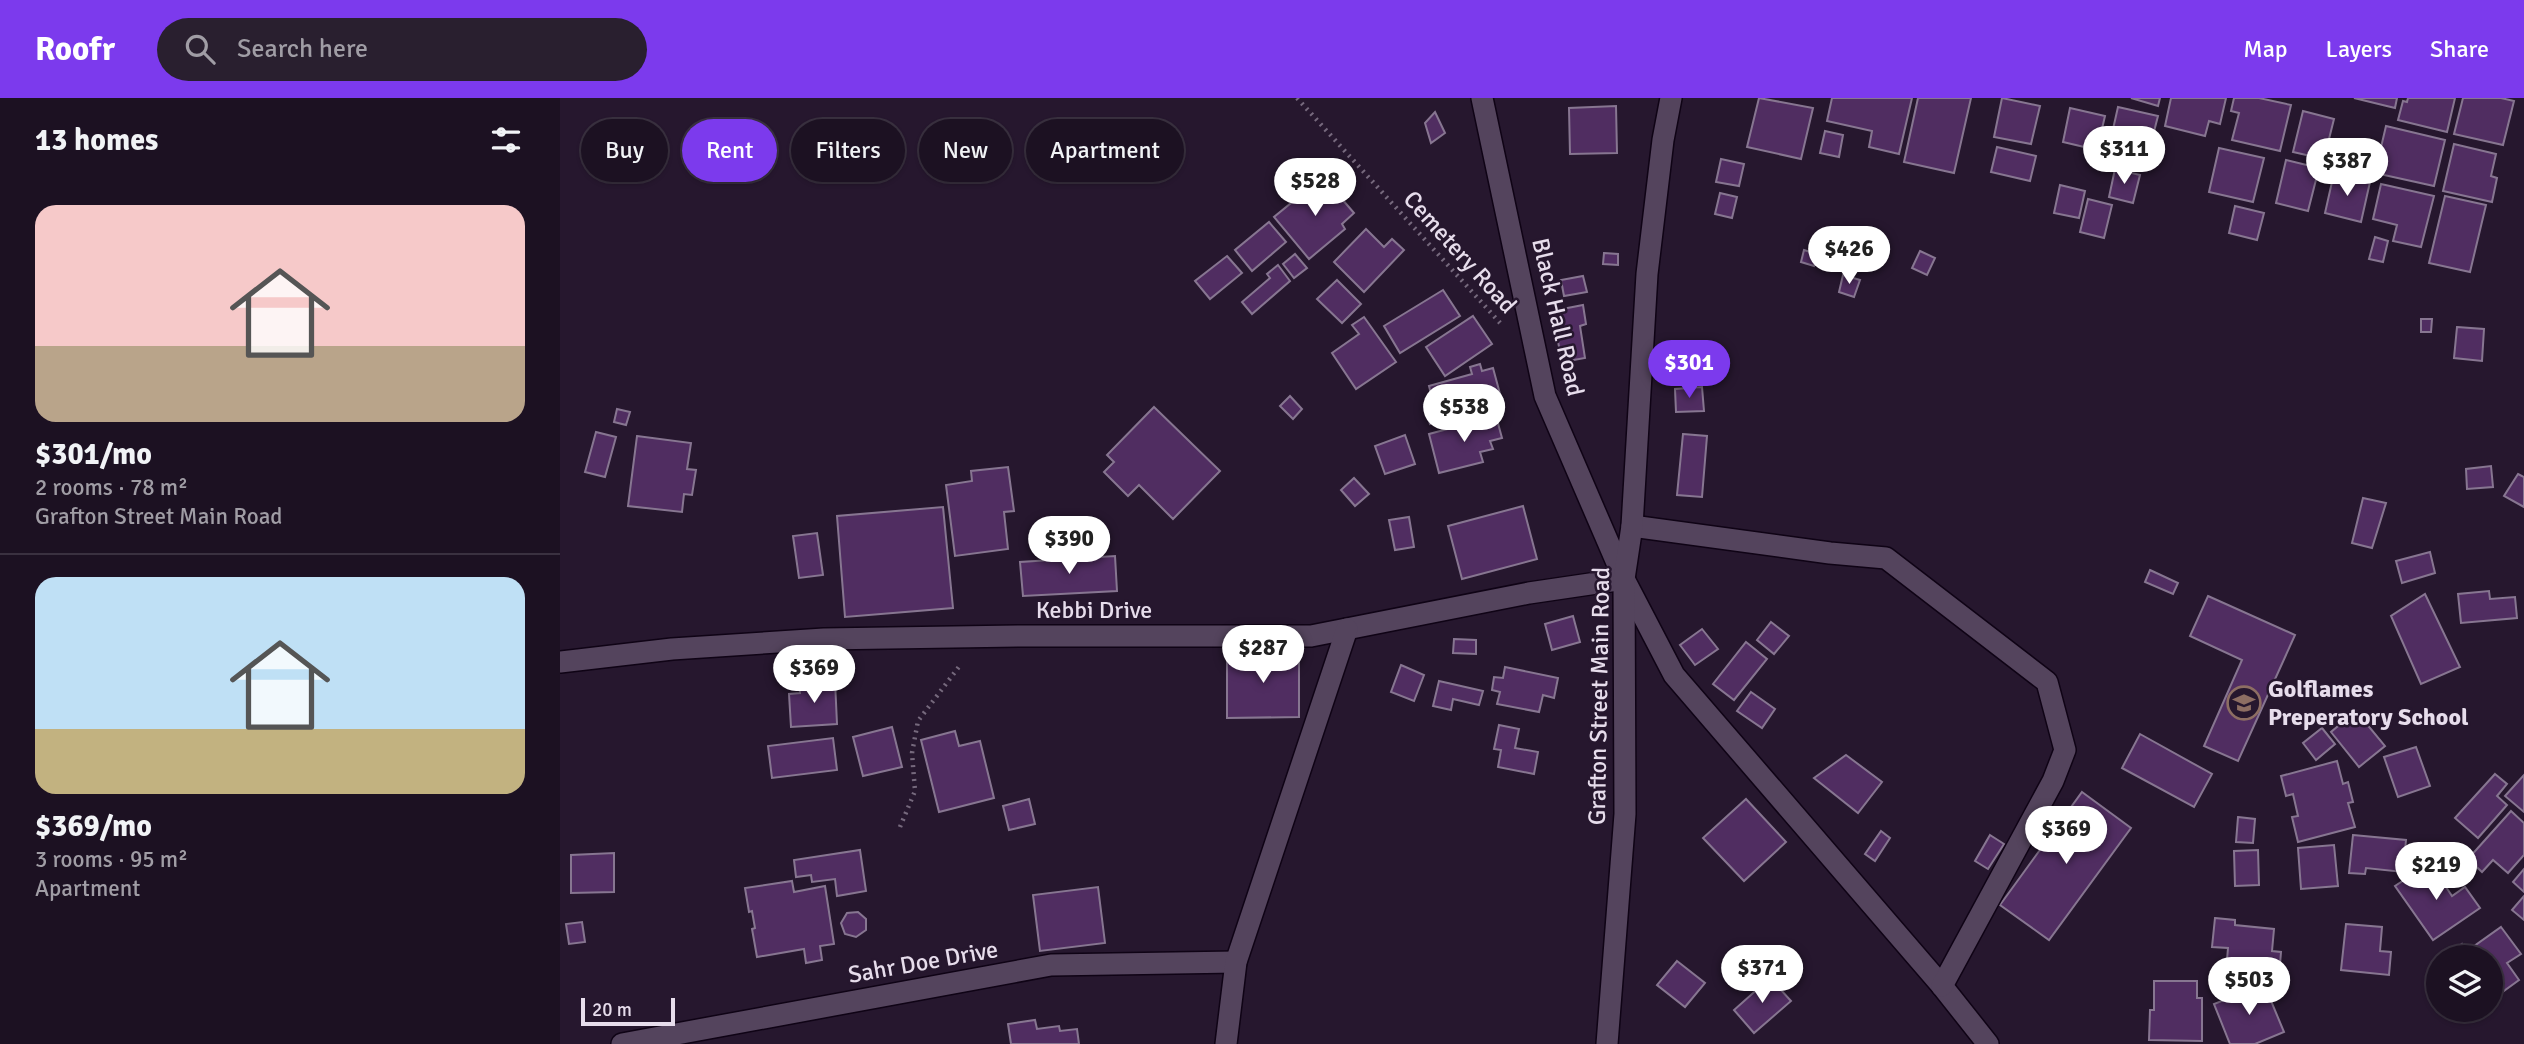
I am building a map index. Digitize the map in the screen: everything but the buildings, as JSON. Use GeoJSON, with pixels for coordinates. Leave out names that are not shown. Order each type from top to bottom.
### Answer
{"type":"FeatureCollection","features":[{"type":"Feature","properties":{"kind":"street","name":"Black Hall Road"},"geometry":{"type":"LineString","coordinates":[[1482,98],[1545,396],[1624,579],[1674,675],[1942,986],[1988,1044]]}},
{"type":"Feature","properties":{"kind":"street","name":"Grafton Street Main Road"},"geometry":{"type":"LineString","coordinates":[[1607,1044],[1625,814],[1624,579],[1632,526],[1647,274],[1663,141],[1671,98]]}},
{"type":"Feature","properties":{"kind":"street"},"geometry":{"type":"LineString","coordinates":[[1632,526],[1886,558],[2047,682],[2065,750],[2053,781],[1942,986]]}},
{"type":"Feature","properties":{"kind":"street","name":"Kebbi Drive"},"geometry":{"type":"LineString","coordinates":[[560,662],[672,649],[810,640],[1311,636],[1529,593],[1624,579]]}},
{"type":"Feature","properties":{"kind":"street"},"geometry":{"type":"LineString","coordinates":[[1226,1044],[1236,962],[1347,629]]}},
{"type":"Feature","properties":{"kind":"street","name":"Sahr Doe Drive"},"geometry":{"type":"LineString","coordinates":[[622,1044],[1051,965],[1236,962]]}},
{"type":"Feature","properties":{"kind":"path","name":"Cemetery Road"},"geometry":{"type":"LineString","coordinates":[[1297,98],[1503,326]]}},
{"type":"Feature","properties":{"kind":"path"},"geometry":{"type":"LineString","coordinates":[[900,827],[915,791],[912,753],[918,721],[944,689],[979,637]]}},
{"type":"Feature","properties":{"kind":"place","name":"Golflames Preperatory School"},"geometry":{"type":"Point","coordinates":[2244,703]}}]}
